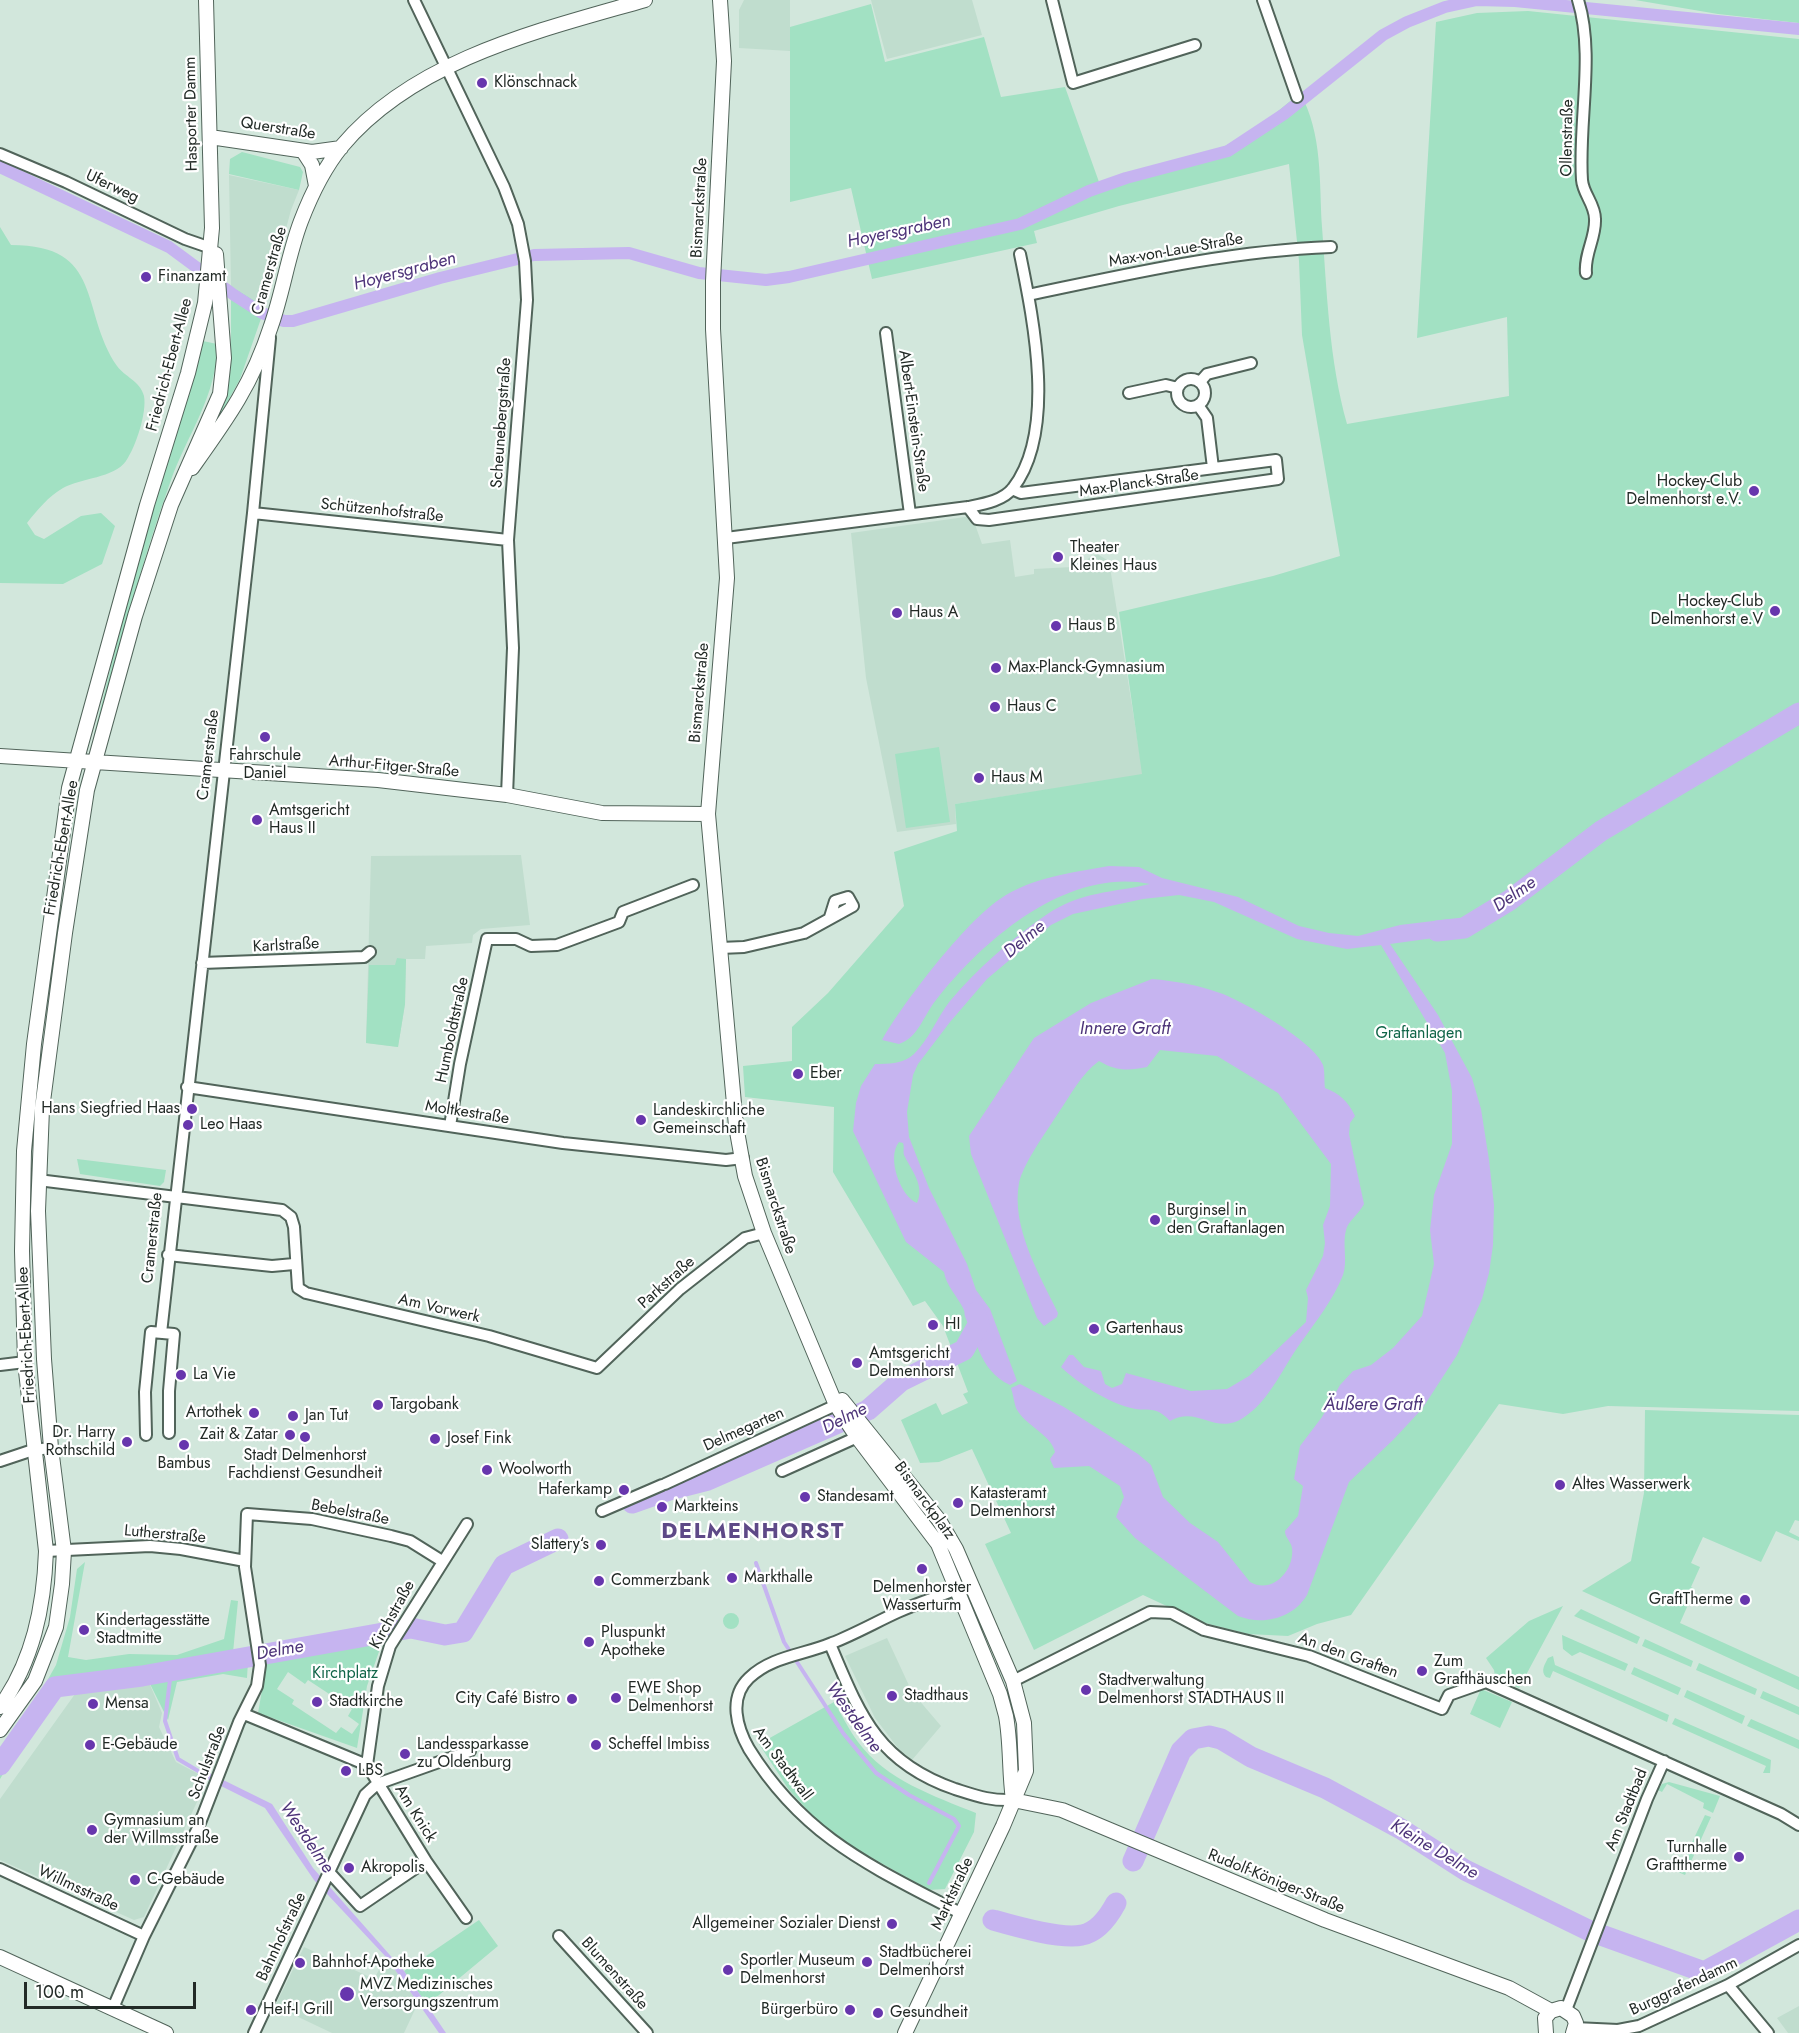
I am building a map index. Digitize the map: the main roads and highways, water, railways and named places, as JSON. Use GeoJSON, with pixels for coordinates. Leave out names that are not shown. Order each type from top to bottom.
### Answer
{"type":"FeatureCollection","features":[{"type":"Feature","properties":{"kind":"main road","name":"Hasporter Damm"},"geometry":{"type":"LineString","coordinates":[[206,0],[212,228]]}},
{"type":"Feature","properties":{"kind":"main road","name":"Cramerstraße"},"geometry":{"type":"LineString","coordinates":[[177,489],[239,402],[273,320],[300,224],[316,186],[341,148],[378,111],[446,69],[503,45],[645,0]]}},
{"type":"Feature","properties":{"kind":"main road","name":"Bismarckstraße"},"geometry":{"type":"LineString","coordinates":[[720,0],[724,61],[713,275],[713,329],[727,579],[708,814],[735,1115],[743,1158],[764,1233],[823,1372],[841,1408],[858,1430]]}},
{"type":"Feature","properties":{"kind":"main road","name":"Querstraße"},"geometry":{"type":"LineString","coordinates":[[210,137],[303,151],[321,152],[341,148]]}},
{"type":"Feature","properties":{"kind":"main road"},"geometry":{"type":"LineString","coordinates":[[303,151],[312,165],[316,186]]}},
{"type":"Feature","properties":{"kind":"main road","name":"Friedrich-Ebert-Allee"},"geometry":{"type":"LineString","coordinates":[[0,1730],[25,1699],[56,1627],[64,1551],[51,1448],[39,1286],[38,1180],[42,1109],[56,996],[85,801],[95,762],[135,616],[177,489],[220,394],[224,358],[220,290],[212,274],[212,228]]}},
{"type":"Feature","properties":{"kind":"main road","name":"Friedrich-Ebert-Allee"},"geometry":{"type":"LineString","coordinates":[[0,1707],[26,1660],[38,1625],[45,1551],[25,1362],[22,1251],[25,1140],[49,919],[69,788],[147,505],[188,373],[212,274],[212,228]]}},
{"type":"Feature","properties":{"kind":"main road","name":"Arthur-Fitger-Straße"},"geometry":{"type":"LineString","coordinates":[[0,756],[378,780],[507,795],[602,813],[708,814]]}},
{"type":"Feature","properties":{"kind":"main road","name":"Bismarckplatz"},"geometry":{"type":"LineString","coordinates":[[858,1430],[911,1483],[939,1520],[956,1549],[1013,1681]]}},
{"type":"Feature","properties":{"kind":"main road","name":"Bismarckplatz"},"geometry":{"type":"LineString","coordinates":[[858,1430],[938,1544],[1006,1716],[1010,1736],[1009,1768],[1013,1800]]}},
{"type":"Feature","properties":{"kind":"main road","name":"Marktstraße"},"geometry":{"type":"LineString","coordinates":[[905,2033],[966,1907],[1026,1771],[1026,1744],[1020,1701],[1013,1681]]}},
{"type":"Feature","properties":{"kind":"main road","name":"Rudolf-Königer-Straße"},"geometry":{"type":"LineString","coordinates":[[1013,1800],[1062,1810],[1325,1920],[1483,1978],[1525,1997],[1548,2014]]}},
{"type":"Feature","properties":{"kind":"main road"},"geometry":{"type":"LineString","coordinates":[[0,1957],[166,2033]]}},
{"type":"Feature","properties":{"kind":"main road"},"geometry":{"type":"LineString","coordinates":[[1546,2033],[1548,2014],[1566,2010],[1573,2016],[1574,2030]]}},
{"type":"Feature","properties":{"kind":"water","name":"Äußere Graft"},"geometry":{"type":"Polygon","coordinates":[[[1109,866],[1139,867],[1162,878],[1238,897],[1299,926],[1329,933],[1358,936],[1400,925],[1450,919],[1464,928],[1463,934],[1390,944],[1438,1015],[1472,1078],[1481,1109],[1494,1205],[1493,1245],[1482,1299],[1457,1355],[1422,1409],[1349,1482],[1307,1595],[1294,1609],[1268,1620],[1238,1616],[1135,1538],[1116,1517],[1124,1497],[1120,1486],[1089,1466],[1054,1468],[1050,1459],[1055,1452],[1053,1446],[1020,1414],[1016,1408],[1011,1388],[1020,1384],[1064,1407],[1138,1454],[1151,1465],[1163,1497],[1190,1523],[1218,1542],[1250,1582],[1258,1585],[1274,1583],[1286,1572],[1292,1556],[1292,1548],[1285,1531],[1298,1516],[1303,1486],[1294,1479],[1300,1446],[1322,1417],[1340,1385],[1353,1371],[1371,1365],[1393,1348],[1422,1316],[1434,1264],[1430,1230],[1434,1195],[1452,1144],[1452,1091],[1445,1053],[1381,945],[1347,949],[1297,939],[1214,902],[1179,895],[1143,899],[1073,914],[1051,925],[987,979],[950,1022],[918,1064],[913,1075],[907,1112],[909,1137],[929,1188],[967,1264],[976,1290],[990,1309],[1017,1381],[1010,1385],[999,1379],[984,1361],[963,1308],[949,1286],[944,1272],[906,1242],[853,1131],[856,1103],[861,1086],[875,1064],[901,1062],[914,1054],[950,1001],[983,966],[1008,944],[1046,915],[1072,901],[1150,884],[1119,882],[1088,887],[1058,897],[1030,913],[1002,932],[955,977],[906,1041],[899,1044],[882,1040],[936,964],[970,926],[1000,899],[1025,886],[1052,877],[1109,866]],[[899,1142],[895,1149],[897,1176],[906,1193],[917,1203],[919,1185],[904,1155],[903,1143],[899,1142]]]}},
{"type":"Feature","properties":{"kind":"water","name":"Innere Graft"},"geometry":{"type":"Polygon","coordinates":[[[1152,979],[1186,984],[1220,993],[1245,1004],[1277,1023],[1307,1045],[1317,1056],[1324,1067],[1325,1088],[1343,1099],[1355,1116],[1350,1123],[1349,1134],[1364,1204],[1346,1230],[1343,1275],[1330,1301],[1269,1392],[1253,1411],[1233,1423],[1215,1423],[1189,1416],[1170,1421],[1160,1412],[1131,1408],[1103,1397],[1076,1380],[1061,1367],[1069,1355],[1073,1355],[1084,1367],[1101,1371],[1105,1384],[1112,1388],[1122,1384],[1126,1373],[1191,1391],[1227,1389],[1249,1376],[1306,1322],[1308,1298],[1306,1290],[1323,1256],[1325,1243],[1323,1225],[1330,1206],[1331,1164],[1278,1093],[1217,1056],[1160,1050],[1147,1067],[1122,1069],[1099,1061],[1093,1066],[1076,1086],[1041,1139],[1019,1183],[1019,1216],[1028,1250],[1058,1313],[1057,1317],[1044,1326],[1037,1318],[971,1154],[969,1136],[1034,1038],[1091,1003],[1152,979]]]}},
{"type":"Feature","properties":{"kind":"water"},"geometry":{"type":"Polygon","coordinates":[[[203,1770],[272,1804],[313,1868],[404,1971],[446,2033],[439,2033],[386,1957],[314,1880],[265,1808],[199,1775],[203,1770]]]}},
{"type":"Feature","properties":{"kind":"waterway","name":"Hoyersgraben"},"geometry":{"type":"LineString","coordinates":[[0,167],[169,247],[262,313],[284,321],[293,321],[440,278],[534,255],[629,253],[699,273],[766,280],[789,277],[1020,224],[1089,191],[1126,178],[1228,151],[1284,114],[1383,35],[1407,22],[1445,7],[1477,0],[1515,1],[1799,29]]}},
{"type":"Feature","properties":{"kind":"waterway","name":"Delme"},"geometry":{"type":"LineString","coordinates":[[1437,931],[1464,928],[1510,900],[1601,831],[1799,713]]}},
{"type":"Feature","properties":{"kind":"waterway","name":"Delme"},"geometry":{"type":"LineString","coordinates":[[632,1503],[708,1480],[868,1410],[901,1381],[964,1350],[979,1323],[975,1313]]}},
{"type":"Feature","properties":{"kind":"waterway","name":"Delme"},"geometry":{"type":"LineString","coordinates":[[0,1765],[55,1687],[142,1676],[411,1628],[445,1635],[463,1632],[504,1565],[558,1539]]}},
{"type":"Feature","properties":{"kind":"waterway","name":"Westdelme"},"geometry":{"type":"LineString","coordinates":[[756,1563],[784,1642],[843,1733],[876,1773],[909,1795],[954,1819],[959,1826],[929,1883]]}},
{"type":"Feature","properties":{"kind":"waterway","name":"Westdelme"},"geometry":{"type":"LineString","coordinates":[[171,1671],[165,1721],[178,1759],[205,1775]]}},
{"type":"Feature","properties":{"kind":"waterway","name":"Kleine Delme"},"geometry":{"type":"LineString","coordinates":[[1133,1861],[1181,1751],[1193,1739],[1209,1736],[1221,1739],[1251,1757],[1325,1788],[1401,1829],[1465,1870],[1590,1931],[1704,1972],[1799,1920]]}},
{"type":"Feature","properties":{"kind":"waterway","name":"Kleine Delme"},"geometry":{"type":"LineString","coordinates":[[993,1920],[1051,1934],[1082,1935],[1098,1927],[1116,1903]]}},
{"type":"Feature","properties":{"kind":"place","name":"Klönschnack"},"geometry":{"type":"Point","coordinates":[482,83]}},
{"type":"Feature","properties":{"kind":"place","name":"Finanzamt"},"geometry":{"type":"Point","coordinates":[146,277]}},
{"type":"Feature","properties":{"kind":"place","name":"Hockey-Club Delmenhorst e.V."},"geometry":{"type":"Point","coordinates":[1754,491]}},
{"type":"Feature","properties":{"kind":"place","name":"Theater Kleines Haus"},"geometry":{"type":"Point","coordinates":[1058,557]}},
{"type":"Feature","properties":{"kind":"place","name":"Hockey-Club Delmenhorst e.V"},"geometry":{"type":"Point","coordinates":[1775,611]}},
{"type":"Feature","properties":{"kind":"place","name":"Haus A"},"geometry":{"type":"Point","coordinates":[897,613]}},
{"type":"Feature","properties":{"kind":"place","name":"Haus B"},"geometry":{"type":"Point","coordinates":[1056,626]}},
{"type":"Feature","properties":{"kind":"place","name":"Max-Planck-Gymnasium"},"geometry":{"type":"Point","coordinates":[996,668]}},
{"type":"Feature","properties":{"kind":"place","name":"Haus C"},"geometry":{"type":"Point","coordinates":[995,707]}},
{"type":"Feature","properties":{"kind":"place","name":"Fahrschule Daniel"},"geometry":{"type":"Point","coordinates":[265,737]}},
{"type":"Feature","properties":{"kind":"place","name":"Haus M"},"geometry":{"type":"Point","coordinates":[979,778]}},
{"type":"Feature","properties":{"kind":"place","name":"Amtsgericht Haus II"},"geometry":{"type":"Point","coordinates":[257,820]}},
{"type":"Feature","properties":{"kind":"place","name":"Eber"},"geometry":{"type":"Point","coordinates":[798,1074]}},
{"type":"Feature","properties":{"kind":"place","name":"Hans Siegfried Haas"},"geometry":{"type":"Point","coordinates":[192,1109]}},
{"type":"Feature","properties":{"kind":"place","name":"Landeskirchliche Gemeinschaft"},"geometry":{"type":"Point","coordinates":[641,1120]}},
{"type":"Feature","properties":{"kind":"place","name":"Leo Haas"},"geometry":{"type":"Point","coordinates":[188,1125]}},
{"type":"Feature","properties":{"kind":"place","name":"Burginsel in den Graftanlagen"},"geometry":{"type":"Point","coordinates":[1155,1220]}},
{"type":"Feature","properties":{"kind":"place","name":"HI"},"geometry":{"type":"Point","coordinates":[933,1325]}},
{"type":"Feature","properties":{"kind":"place","name":"Gartenhaus"},"geometry":{"type":"Point","coordinates":[1094,1329]}},
{"type":"Feature","properties":{"kind":"place","name":"Amtsgericht Delmenhorst"},"geometry":{"type":"Point","coordinates":[857,1363]}},
{"type":"Feature","properties":{"kind":"place","name":"La Vie"},"geometry":{"type":"Point","coordinates":[181,1375]}},
{"type":"Feature","properties":{"kind":"place","name":"Targobank"},"geometry":{"type":"Point","coordinates":[378,1405]}},
{"type":"Feature","properties":{"kind":"place","name":"Artothek"},"geometry":{"type":"Point","coordinates":[254,1413]}},
{"type":"Feature","properties":{"kind":"place","name":"Jan Tut"},"geometry":{"type":"Point","coordinates":[293,1416]}},
{"type":"Feature","properties":{"kind":"place","name":"Zait & Zatar"},"geometry":{"type":"Point","coordinates":[290,1435]}},
{"type":"Feature","properties":{"kind":"place","name":"Stadt Delmenhorst Fachdienst Gesundheit"},"geometry":{"type":"Point","coordinates":[305,1437]}},
{"type":"Feature","properties":{"kind":"place","name":"Josef Fink"},"geometry":{"type":"Point","coordinates":[435,1439]}},
{"type":"Feature","properties":{"kind":"place","name":"Dr. Harry Rothschild"},"geometry":{"type":"Point","coordinates":[127,1442]}},
{"type":"Feature","properties":{"kind":"place","name":"Bambus"},"geometry":{"type":"Point","coordinates":[184,1445]}},
{"type":"Feature","properties":{"kind":"place","name":"Woolworth"},"geometry":{"type":"Point","coordinates":[487,1470]}},
{"type":"Feature","properties":{"kind":"place","name":"Altes Wasserwerk"},"geometry":{"type":"Point","coordinates":[1560,1485]}},
{"type":"Feature","properties":{"kind":"place","name":"Haferkamp"},"geometry":{"type":"Point","coordinates":[624,1490]}},
{"type":"Feature","properties":{"kind":"place","name":"Standesamt"},"geometry":{"type":"Point","coordinates":[805,1497]}},
{"type":"Feature","properties":{"kind":"place","name":"Katasteramt Delmenhorst"},"geometry":{"type":"Point","coordinates":[958,1503]}},
{"type":"Feature","properties":{"kind":"place","name":"Markteins"},"geometry":{"type":"Point","coordinates":[662,1507]}},
{"type":"Feature","properties":{"kind":"place","name":"Slattery‘s"},"geometry":{"type":"Point","coordinates":[601,1545]}},
{"type":"Feature","properties":{"kind":"place","name":"Delmenhorster Wasserturm"},"geometry":{"type":"Point","coordinates":[922,1569]}},
{"type":"Feature","properties":{"kind":"place","name":"Markthalle"},"geometry":{"type":"Point","coordinates":[732,1578]}},
{"type":"Feature","properties":{"kind":"place","name":"Commerzbank"},"geometry":{"type":"Point","coordinates":[599,1581]}},
{"type":"Feature","properties":{"kind":"place","name":"GraftTherme"},"geometry":{"type":"Point","coordinates":[1745,1600]}},
{"type":"Feature","properties":{"kind":"place","name":"Kindertagesstätte Stadtmitte"},"geometry":{"type":"Point","coordinates":[84,1630]}},
{"type":"Feature","properties":{"kind":"place","name":"Pluspunkt Apotheke"},"geometry":{"type":"Point","coordinates":[589,1642]}},
{"type":"Feature","properties":{"kind":"place","name":"Zum Grafthäuschen"},"geometry":{"type":"Point","coordinates":[1422,1671]}},
{"type":"Feature","properties":{"kind":"place","name":"Stadtverwaltung Delmenhorst STADTHAUS II"},"geometry":{"type":"Point","coordinates":[1086,1690]}},
{"type":"Feature","properties":{"kind":"place","name":"Stadthaus"},"geometry":{"type":"Point","coordinates":[892,1696]}},
{"type":"Feature","properties":{"kind":"place","name":"EWE Shop Delmenhorst"},"geometry":{"type":"Point","coordinates":[616,1698]}},
{"type":"Feature","properties":{"kind":"place","name":"City Café Bistro"},"geometry":{"type":"Point","coordinates":[572,1699]}},
{"type":"Feature","properties":{"kind":"place","name":"Stadtkirche"},"geometry":{"type":"Point","coordinates":[317,1702]}},
{"type":"Feature","properties":{"kind":"place","name":"Mensa"},"geometry":{"type":"Point","coordinates":[93,1704]}},
{"type":"Feature","properties":{"kind":"place","name":"E-Gebäude"},"geometry":{"type":"Point","coordinates":[90,1745]}},
{"type":"Feature","properties":{"kind":"place","name":"Scheffel Imbiss"},"geometry":{"type":"Point","coordinates":[596,1745]}},
{"type":"Feature","properties":{"kind":"place","name":"Landessparkasse zu Oldenburg"},"geometry":{"type":"Point","coordinates":[405,1754]}},
{"type":"Feature","properties":{"kind":"place","name":"LBS"},"geometry":{"type":"Point","coordinates":[346,1771]}},
{"type":"Feature","properties":{"kind":"place","name":"Gymnasium an der Willmsstraße"},"geometry":{"type":"Point","coordinates":[92,1830]}},
{"type":"Feature","properties":{"kind":"place","name":"Turnhalle Grafttherme"},"geometry":{"type":"Point","coordinates":[1739,1857]}},
{"type":"Feature","properties":{"kind":"place","name":"Akropolis"},"geometry":{"type":"Point","coordinates":[349,1868]}},
{"type":"Feature","properties":{"kind":"place","name":"C-Gebäude"},"geometry":{"type":"Point","coordinates":[135,1880]}},
{"type":"Feature","properties":{"kind":"place","name":"Allgemeiner Sozialer Dienst"},"geometry":{"type":"Point","coordinates":[892,1924]}},
{"type":"Feature","properties":{"kind":"place","name":"Stadtbücherei Delmenhorst"},"geometry":{"type":"Point","coordinates":[867,1962]}},
{"type":"Feature","properties":{"kind":"place","name":"Bahnhof-Apotheke"},"geometry":{"type":"Point","coordinates":[300,1963]}},
{"type":"Feature","properties":{"kind":"place","name":"Sportler Museum Delmenhorst"},"geometry":{"type":"Point","coordinates":[728,1970]}},
{"type":"Feature","properties":{"kind":"place","name":"MVZ Medizinisches Versorgungszentrum"},"geometry":{"type":"Point","coordinates":[347,1994]}},
{"type":"Feature","properties":{"kind":"place","name":"Heif-I Grill"},"geometry":{"type":"Point","coordinates":[251,2010]}},
{"type":"Feature","properties":{"kind":"place","name":"Bürgerbüro"},"geometry":{"type":"Point","coordinates":[850,2010]}},
{"type":"Feature","properties":{"kind":"place","name":"Gesundheit"},"geometry":{"type":"Point","coordinates":[878,2013]}},
{"type":"Feature","properties":{"kind":"district","name":"DELMENHORST"},"geometry":{"type":"Point","coordinates":[753,1533]}},
{"type":"Feature","properties":{"kind":"park label","name":"Graftanlagen"},"geometry":{"type":"Point","coordinates":[1419,1034]}},
{"type":"Feature","properties":{"kind":"park label","name":"Kirchplatz"},"geometry":{"type":"Point","coordinates":[345,1674]}}]}
